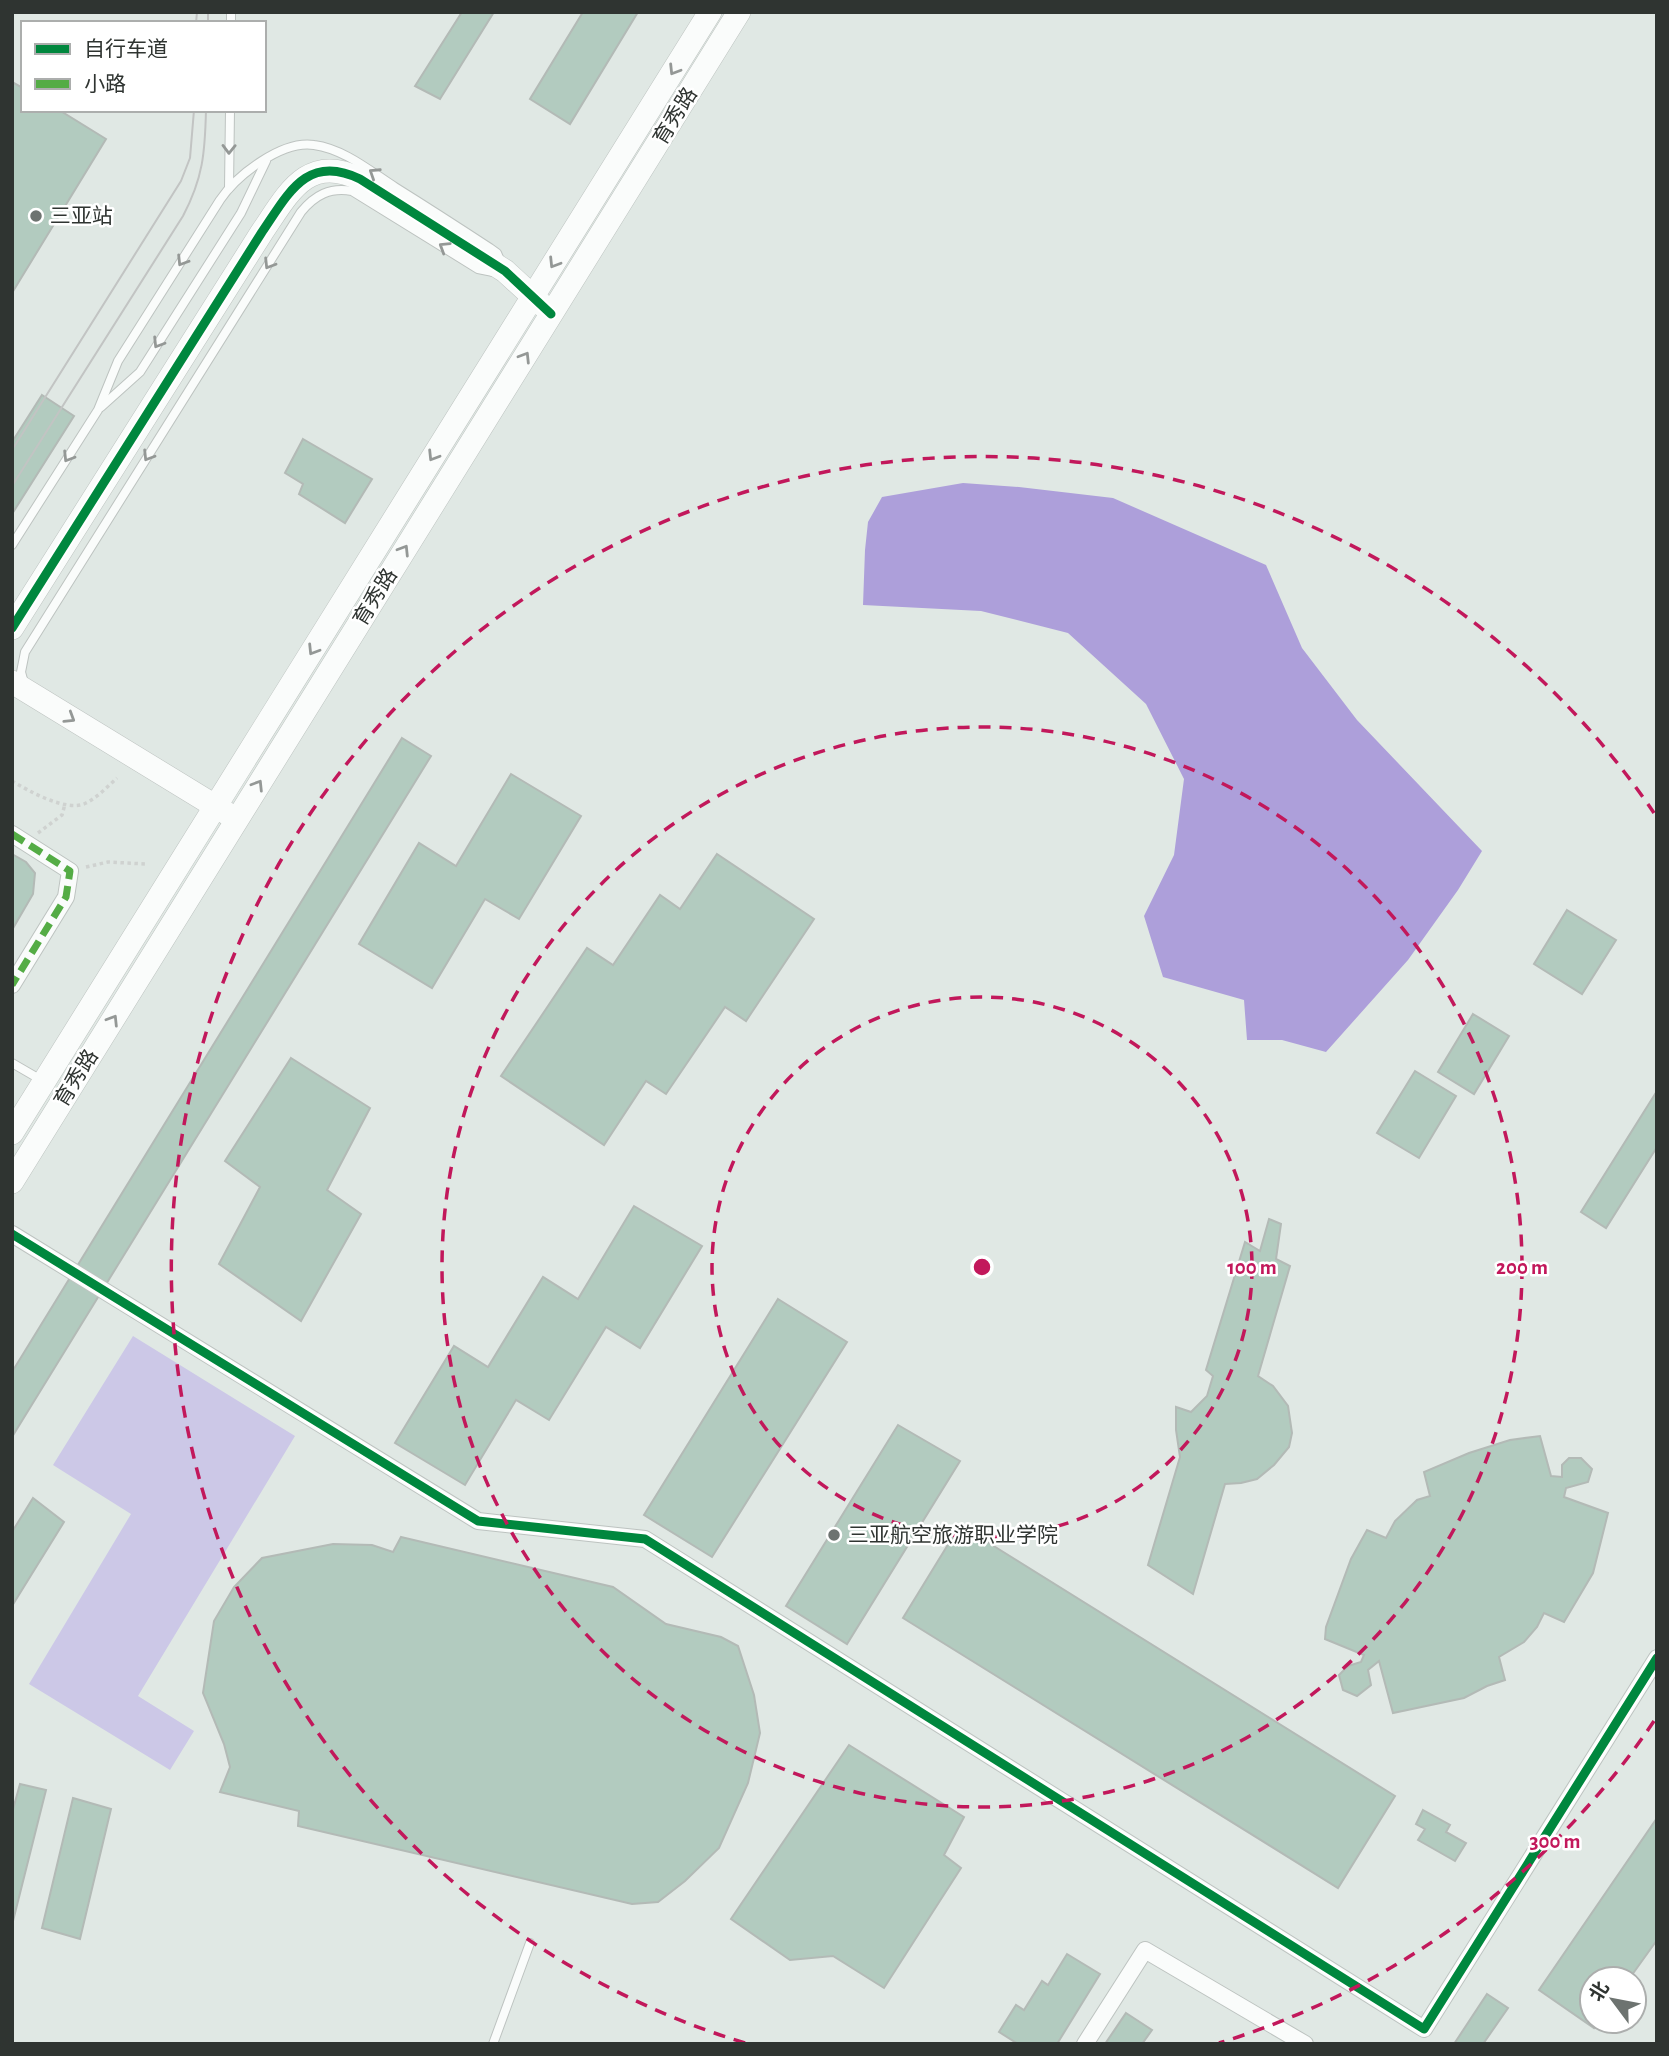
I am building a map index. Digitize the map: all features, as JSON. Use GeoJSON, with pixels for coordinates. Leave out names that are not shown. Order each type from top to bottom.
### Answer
{"type":"FeatureCollection","features":[{"type":"Feature","properties":{"kind":"main road","name":"育秀路"},"geometry":{"type":"LineString","coordinates":[[12,1133],[710,12]]}},
{"type":"Feature","properties":{"kind":"main road","name":"育秀路"},"geometry":{"type":"LineString","coordinates":[[12,1182],[739,12]]}},
{"type":"Feature","properties":{"kind":"main road"},"geometry":{"type":"LineString","coordinates":[[12,628],[262,232],[286,196],[309,176],[321,171],[345,171],[360,179],[505,271],[551,314]]}},
{"type":"Feature","properties":{"kind":"main road"},"geometry":{"type":"LineString","coordinates":[[20,687],[236,819]]}},
{"type":"Feature","properties":{"kind":"street"},"geometry":{"type":"LineString","coordinates":[[12,985],[66,897],[70,871],[19,839]]}},
{"type":"Feature","properties":{"kind":"street"},"geometry":{"type":"LineString","coordinates":[[12,1234],[478,1521],[645,1539],[1424,2029],[1657,1658]]}},
{"type":"Feature","properties":{"kind":"street"},"geometry":{"type":"LineString","coordinates":[[1085,2044],[1145,1950],[1305,2044]]}},
{"type":"Feature","properties":{"kind":"lane"},"geometry":{"type":"LineString","coordinates":[[229,188],[230,112]]}},
{"type":"Feature","properties":{"kind":"lane"},"geometry":{"type":"LineString","coordinates":[[12,545],[98,410],[118,361],[229,188],[268,158],[298,145],[314,145],[349,157],[494,250],[505,271],[486,272],[478,269],[352,191],[332,190],[321,193],[310,201],[25,652],[20,687]]}},
{"type":"Feature","properties":{"kind":"lane"},"geometry":{"type":"LineString","coordinates":[[98,410],[140,372],[241,213],[268,158]]}},
{"type":"Feature","properties":{"kind":"lane"},"geometry":{"type":"LineString","coordinates":[[12,1063],[44,1082]]}},
{"type":"Feature","properties":{"kind":"lane"},"geometry":{"type":"LineString","coordinates":[[493,2044],[530,1943]]}},
{"type":"Feature","properties":{"kind":"path"},"geometry":{"type":"LineString","coordinates":[[12,781],[37,796],[65,804],[83,805],[117,778]]}},
{"type":"Feature","properties":{"kind":"path"},"geometry":{"type":"LineString","coordinates":[[19,839],[62,815],[65,804]]}},
{"type":"Feature","properties":{"kind":"path"},"geometry":{"type":"LineString","coordinates":[[70,871],[108,862],[146,864]]}},
{"type":"Feature","properties":{"kind":"shaded area"},"geometry":{"type":"Polygon","coordinates":[[[963,483],[1113,498],[1266,565],[1302,648],[1357,720],[1482,851],[1408,960],[1326,1052],[1282,1040],[1247,1040],[1244,1000],[1163,977],[1144,916],[1174,855],[1184,779],[1146,704],[1068,633],[981,611],[863,605],[868,522],[882,497],[963,483]]]}},
{"type":"Feature","properties":{"kind":"shaded area"},"geometry":{"type":"Polygon","coordinates":[[[133,1336],[295,1436],[138,1696],[194,1731],[170,1770],[29,1684],[131,1514],[53,1465],[133,1336]]]}},
{"type":"Feature","properties":{"kind":"building"},"geometry":{"type":"Polygon","coordinates":[[[462,12],[494,12],[440,99],[415,86],[462,12]]]}},
{"type":"Feature","properties":{"kind":"building"},"geometry":{"type":"Polygon","coordinates":[[[583,12],[638,12],[570,124],[530,99],[583,12]]]}},
{"type":"Feature","properties":{"kind":"building","name":"三亚站"},"geometry":{"type":"Polygon","coordinates":[[[12,82],[21,87],[21,112],[62,112],[106,139],[12,293],[12,82]]]}},
{"type":"Feature","properties":{"kind":"building"},"geometry":{"type":"Polygon","coordinates":[[[42,395],[74,416],[12,514],[12,442],[42,395]]]}},
{"type":"Feature","properties":{"kind":"building"},"geometry":{"type":"Polygon","coordinates":[[[303,439],[372,479],[345,523],[299,494],[303,484],[285,473],[303,439]]]}},
{"type":"Feature","properties":{"kind":"building"},"geometry":{"type":"Polygon","coordinates":[[[402,738],[431,756],[12,1437],[12,1372],[402,738]]]}},
{"type":"Feature","properties":{"kind":"building"},"geometry":{"type":"Polygon","coordinates":[[[511,774],[581,816],[519,919],[485,899],[432,988],[359,944],[419,843],[456,866],[511,774]]]}},
{"type":"Feature","properties":{"kind":"building"},"geometry":{"type":"Polygon","coordinates":[[[12,854],[26,862],[35,873],[33,894],[12,930],[12,854]]]}},
{"type":"Feature","properties":{"kind":"building"},"geometry":{"type":"Polygon","coordinates":[[[717,854],[814,919],[746,1021],[725,1007],[666,1094],[646,1081],[604,1145],[501,1076],[587,948],[613,965],[660,895],[680,909],[717,854]]]}},
{"type":"Feature","properties":{"kind":"building"},"geometry":{"type":"Polygon","coordinates":[[[1567,910],[1616,940],[1582,994],[1534,964],[1567,910]]]}},
{"type":"Feature","properties":{"kind":"building"},"geometry":{"type":"Polygon","coordinates":[[[1473,1014],[1509,1036],[1474,1094],[1438,1072],[1473,1014]]]}},
{"type":"Feature","properties":{"kind":"building"},"geometry":{"type":"Polygon","coordinates":[[[291,1058],[370,1108],[327,1190],[361,1214],[301,1321],[219,1264],[260,1187],[225,1161],[291,1058]]]}},
{"type":"Feature","properties":{"kind":"building"},"geometry":{"type":"Polygon","coordinates":[[[1415,1071],[1456,1096],[1419,1158],[1377,1133],[1415,1071]]]}},
{"type":"Feature","properties":{"kind":"building"},"geometry":{"type":"Polygon","coordinates":[[[1657,1091],[1657,1147],[1606,1228],[1581,1212],[1657,1091]]]}},
{"type":"Feature","properties":{"kind":"building"},"geometry":{"type":"Polygon","coordinates":[[[634,1206],[702,1246],[640,1348],[606,1327],[549,1420],[516,1400],[465,1485],[395,1443],[454,1346],[488,1367],[543,1277],[578,1299],[634,1206]]]}},
{"type":"Feature","properties":{"kind":"building"},"geometry":{"type":"Polygon","coordinates":[[[1269,1219],[1281,1224],[1276,1259],[1290,1266],[1258,1376],[1273,1386],[1288,1406],[1292,1433],[1289,1447],[1274,1465],[1257,1479],[1225,1484],[1193,1594],[1148,1565],[1180,1457],[1176,1407],[1191,1412],[1207,1396],[1213,1376],[1206,1370],[1245,1242],[1260,1251],[1269,1219]]]}},
{"type":"Feature","properties":{"kind":"building"},"geometry":{"type":"Polygon","coordinates":[[[778,1299],[847,1342],[712,1557],[644,1515],[778,1299]]]}},
{"type":"Feature","properties":{"kind":"building"},"geometry":{"type":"Polygon","coordinates":[[[898,1425],[960,1461],[847,1644],[786,1606],[898,1425]]]}},
{"type":"Feature","properties":{"kind":"building"},"geometry":{"type":"Polygon","coordinates":[[[1540,1436],[1551,1476],[1562,1477],[1562,1465],[1569,1458],[1581,1458],[1592,1469],[1588,1482],[1566,1488],[1564,1497],[1608,1513],[1593,1573],[1564,1622],[1544,1613],[1537,1627],[1524,1642],[1499,1657],[1505,1680],[1464,1698],[1393,1713],[1379,1661],[1368,1670],[1371,1685],[1357,1696],[1343,1690],[1339,1675],[1348,1666],[1361,1662],[1364,1655],[1325,1639],[1326,1627],[1351,1559],[1367,1530],[1386,1538],[1395,1521],[1417,1500],[1430,1496],[1424,1472],[1469,1453],[1510,1440],[1540,1436]]]}},
{"type":"Feature","properties":{"kind":"building"},"geometry":{"type":"Polygon","coordinates":[[[33,1498],[64,1522],[12,1606],[12,1532],[33,1498]]]}},
{"type":"Feature","properties":{"kind":"building"},"geometry":{"type":"Polygon","coordinates":[[[960,1525],[1395,1796],[1338,1888],[903,1618],[960,1525]]]}},
{"type":"Feature","properties":{"kind":"building"},"geometry":{"type":"Polygon","coordinates":[[[401,1537],[613,1587],[666,1624],[721,1637],[738,1646],[754,1695],[760,1733],[748,1783],[719,1848],[685,1881],[658,1902],[632,1904],[298,1826],[299,1811],[220,1792],[230,1767],[224,1744],[203,1693],[214,1621],[234,1587],[262,1558],[333,1544],[372,1545],[393,1552],[401,1537]]]}},
{"type":"Feature","properties":{"kind":"building"},"geometry":{"type":"Polygon","coordinates":[[[849,1745],[964,1817],[944,1855],[961,1868],[884,1988],[833,1956],[790,1960],[731,1919],[849,1745]]]}},
{"type":"Feature","properties":{"kind":"building"},"geometry":{"type":"Polygon","coordinates":[[[20,1784],[46,1790],[12,1925],[12,1813],[20,1784]]]}},
{"type":"Feature","properties":{"kind":"building"},"geometry":{"type":"Polygon","coordinates":[[[73,1798],[111,1809],[80,1939],[42,1928],[73,1798]]]}},
{"type":"Feature","properties":{"kind":"building"},"geometry":{"type":"Polygon","coordinates":[[[1423,1810],[1450,1825],[1446,1832],[1466,1843],[1455,1861],[1418,1840],[1425,1829],[1416,1824],[1423,1810]]]}},
{"type":"Feature","properties":{"kind":"building"},"geometry":{"type":"Polygon","coordinates":[[[1657,1818],[1657,1940],[1639,1965],[1578,1965],[1578,2017],[1539,1990],[1657,1818]]]}},
{"type":"Feature","properties":{"kind":"building"},"geometry":{"type":"Polygon","coordinates":[[[1067,1954],[1100,1974],[1057,2044],[1018,2044],[999,2032],[1016,2005],[1024,2010],[1042,1981],[1048,1985],[1067,1954]]]}},
{"type":"Feature","properties":{"kind":"building"},"geometry":{"type":"Polygon","coordinates":[[[1487,1994],[1508,2008],[1483,2044],[1454,2044],[1487,1994]]]}},
{"type":"Feature","properties":{"kind":"building"},"geometry":{"type":"Polygon","coordinates":[[[1126,2013],[1152,2030],[1142,2044],[1105,2044],[1126,2013]]]}},
{"type":"Feature","properties":{"kind":"tram line"},"geometry":{"type":"LineString","coordinates":[[196,21],[197,12]]}},
{"type":"Feature","properties":{"kind":"tram line"},"geometry":{"type":"LineString","coordinates":[[208,12],[208,21]]}},
{"type":"Feature","properties":{"kind":"tram line"},"geometry":{"type":"LineString","coordinates":[[12,450],[181,181],[190,158],[194,112]]}},
{"type":"Feature","properties":{"kind":"tram line"},"geometry":{"type":"LineString","coordinates":[[12,486],[183,216],[202,165],[206,112]]}},
{"type":"Feature","properties":{"kind":"marked path"},"geometry":{"type":"LineString","coordinates":[[12,834],[70,871],[66,897],[12,985]]}},
{"type":"Feature","properties":{"kind":"cycle path"},"geometry":{"type":"LineString","coordinates":[[12,628],[262,232],[290,192],[313,174],[342,172],[360,179],[505,271],[551,314]]}},
{"type":"Feature","properties":{"kind":"cycle path"},"geometry":{"type":"LineString","coordinates":[[12,1234],[478,1521],[645,1539],[1424,2029],[1657,1658]]}},
{"type":"Feature","properties":{"kind":"place","name":"三亚站"},"geometry":{"type":"Point","coordinates":[36,216]}},
{"type":"Feature","properties":{"kind":"place","name":"三亚航空旅游职业学院"},"geometry":{"type":"Point","coordinates":[834,1535]}}]}
